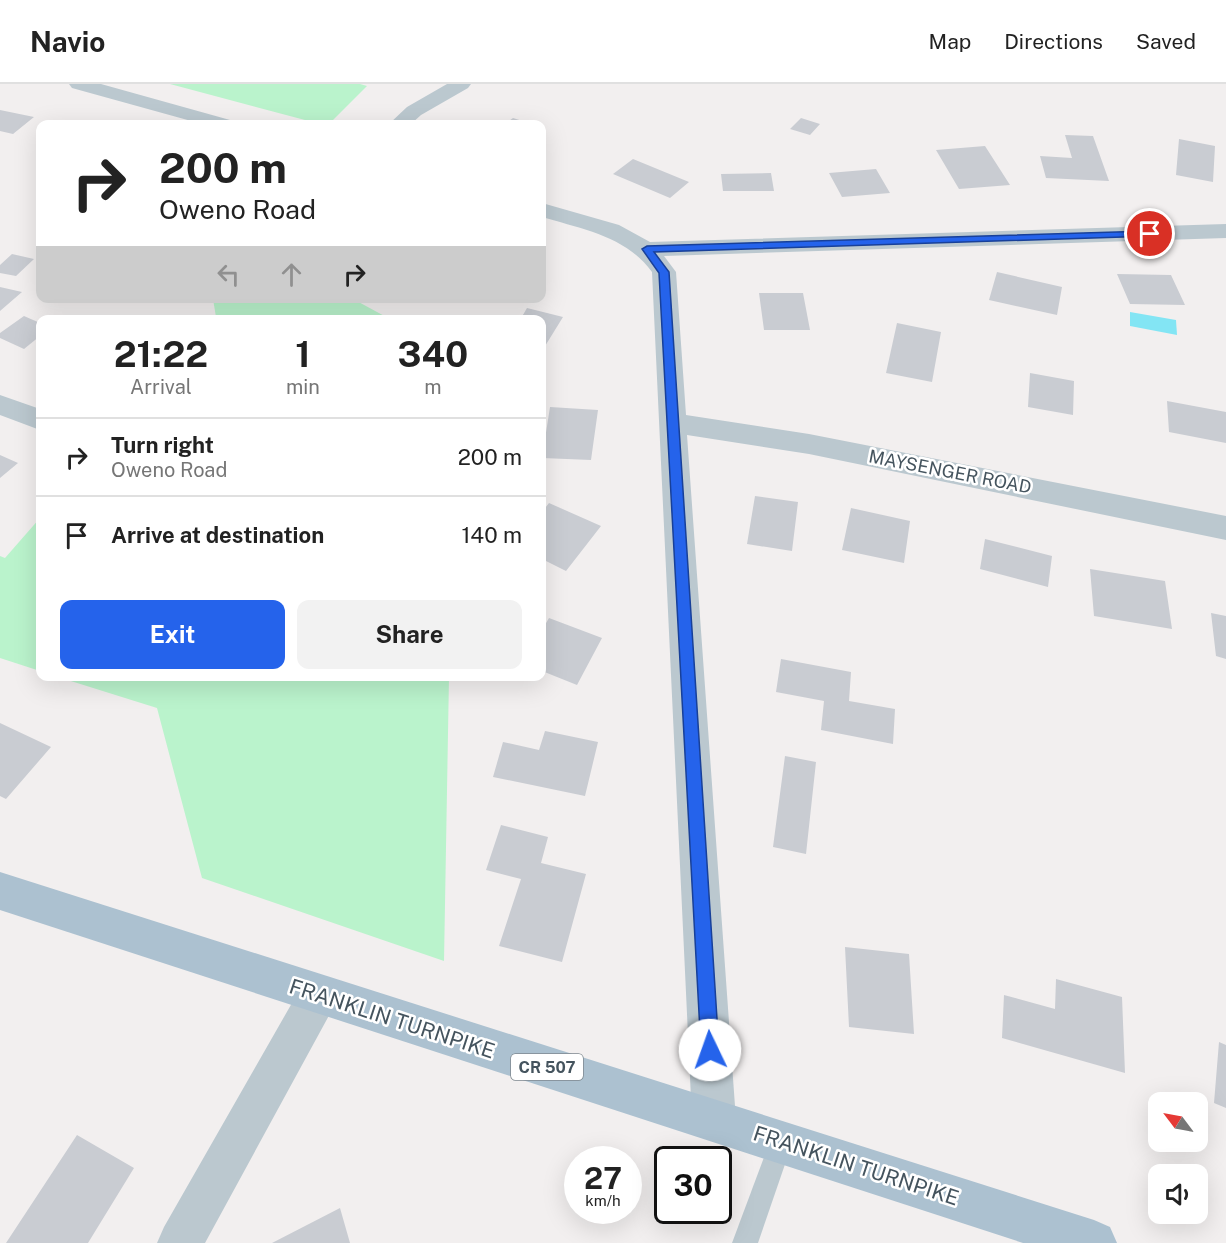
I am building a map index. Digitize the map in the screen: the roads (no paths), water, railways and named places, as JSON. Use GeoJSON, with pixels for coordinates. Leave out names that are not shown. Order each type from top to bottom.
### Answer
{"type":"FeatureCollection","features":[{"type":"Feature","properties":{"kind":"main road","name":"FRANKLIN TURNPIKE"},"geometry":{"type":"LineString","coordinates":[[0,891],[318,996],[781,1141],[1094,1243]]}},
{"type":"Feature","properties":{"kind":"street"},"geometry":{"type":"LineString","coordinates":[[79,84],[209,120]]}},
{"type":"Feature","properties":{"kind":"street"},"geometry":{"type":"LineString","coordinates":[[404,120],[414,111],[461,84]]}},
{"type":"Feature","properties":{"kind":"street"},"geometry":{"type":"LineString","coordinates":[[546,211],[612,231],[647,249],[664,272],[714,1120]]}},
{"type":"Feature","properties":{"kind":"street"},"geometry":{"type":"LineString","coordinates":[[647,249],[1226,231]]}},
{"type":"Feature","properties":{"kind":"street"},"geometry":{"type":"LineString","coordinates":[[0,404],[36,418]]}},
{"type":"Feature","properties":{"kind":"street","name":"MAYSENGER ROAD"},"geometry":{"type":"LineString","coordinates":[[674,423],[810,444],[1226,528]]}},
{"type":"Feature","properties":{"kind":"street"},"geometry":{"type":"LineString","coordinates":[[180,1243],[318,996]]}},
{"type":"Feature","properties":{"kind":"lane"},"geometry":{"type":"LineString","coordinates":[[745,1243],[781,1141]]}},
{"type":"Feature","properties":{"kind":"water"},"geometry":{"type":"Polygon","coordinates":[[[1130,312],[1176,320],[1177,335],[1130,326],[1130,312]]]}}]}
